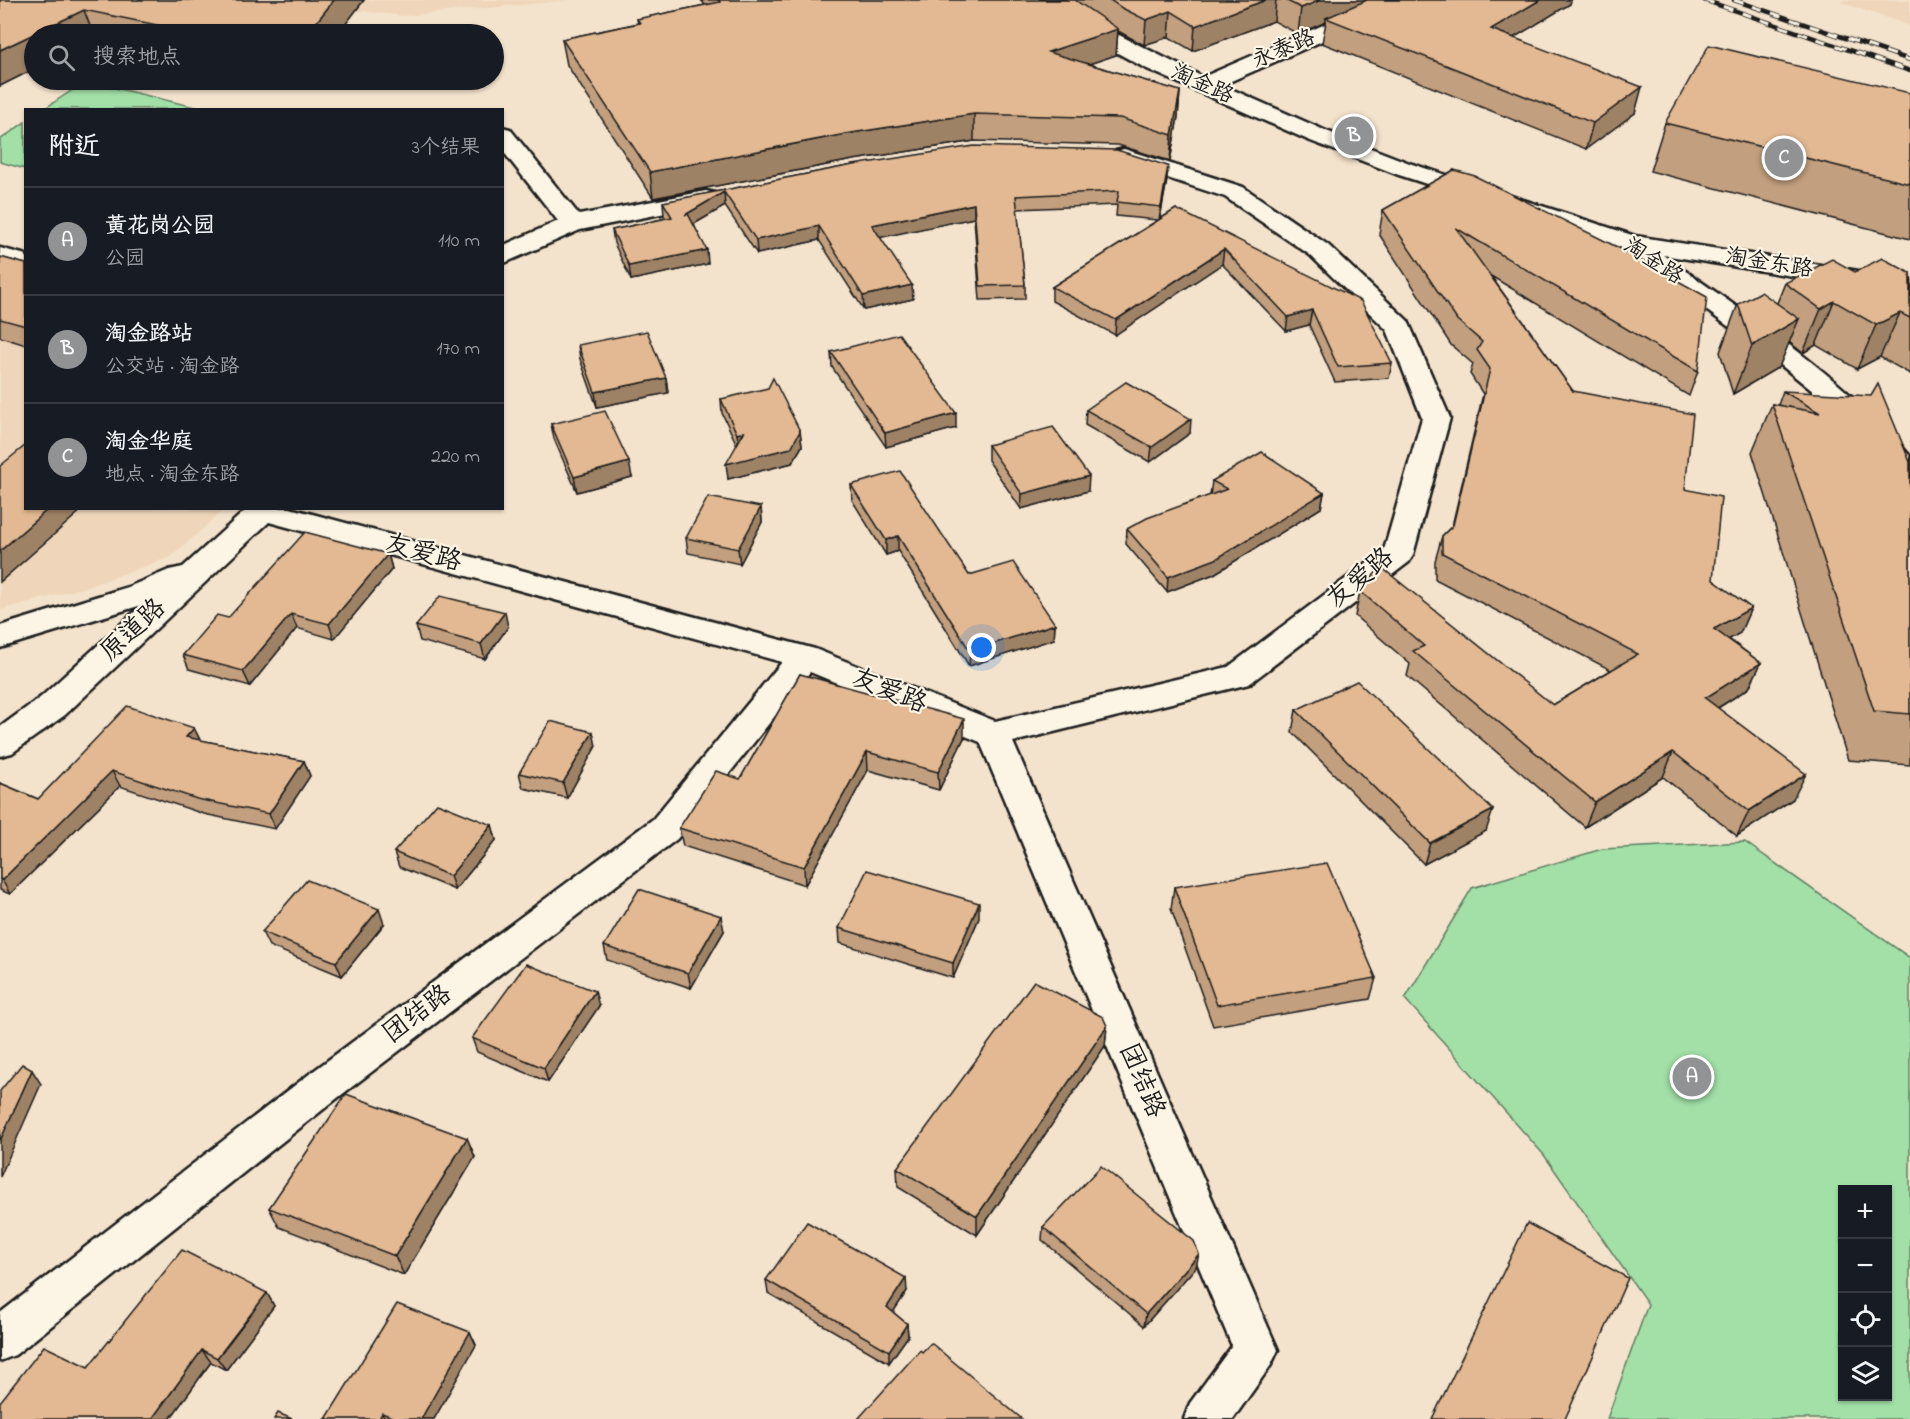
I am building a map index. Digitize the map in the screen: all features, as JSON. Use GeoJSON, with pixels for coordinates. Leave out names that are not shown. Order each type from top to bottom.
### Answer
{"type":"FeatureCollection","features":[{"type":"Feature","properties":{"kind":"street","name":"淘金路"},"geometry":{"type":"LineString","coordinates":[[1052,0],[1111,40],[1201,86],[1316,135],[1404,169],[1629,242],[1787,356],[1835,395],[1875,433],[1910,474]]}},
{"type":"Feature","properties":{"kind":"street","name":"永泰路"},"geometry":{"type":"LineString","coordinates":[[1201,86],[1399,0]]}},
{"type":"Feature","properties":{"kind":"street"},"geometry":{"type":"LineString","coordinates":[[504,137],[573,224]]}},
{"type":"Feature","properties":{"kind":"street","name":"友爱路"},"geometry":{"type":"LineString","coordinates":[[264,510],[804,657],[993,734],[1238,676],[1398,555],[1436,418],[1399,327],[1319,250],[1234,192],[1118,154],[1096,153]]}},
{"type":"Feature","properties":{"kind":"street"},"geometry":{"type":"LineString","coordinates":[[504,255],[573,224],[726,194]]}},
{"type":"Feature","properties":{"kind":"street","name":"淘金东路"},"geometry":{"type":"LineString","coordinates":[[1629,242],[1910,286]]}},
{"type":"Feature","properties":{"kind":"street"},"geometry":{"type":"LineString","coordinates":[[0,256],[24,262]]}},
{"type":"Feature","properties":{"kind":"street","name":"原道路"},"geometry":{"type":"LineString","coordinates":[[0,744],[53,706],[264,510]]}},
{"type":"Feature","properties":{"kind":"street"},"geometry":{"type":"LineString","coordinates":[[0,637],[138,595],[206,565]]}},
{"type":"Feature","properties":{"kind":"street","name":"团结路"},"geometry":{"type":"LineString","coordinates":[[0,1340],[308,1098],[664,829],[804,657]]}},
{"type":"Feature","properties":{"kind":"street","name":"团结路"},"geometry":{"type":"LineString","coordinates":[[993,734],[1256,1350],[1206,1419]]}},
{"type":"Feature","properties":{"kind":"shaded area"},"geometry":{"type":"Polygon","coordinates":[[[259,0],[573,0],[404,16],[259,0]]]}},
{"type":"Feature","properties":{"kind":"shaded area"},"geometry":{"type":"Polygon","coordinates":[[[1846,0],[1910,0],[1910,26],[1840,2],[1846,0]]]}},
{"type":"Feature","properties":{"kind":"shaded area"},"geometry":{"type":"Polygon","coordinates":[[[0,271],[24,278],[24,510],[224,510],[171,557],[84,588],[0,610],[0,271]]]}},
{"type":"Feature","properties":{"kind":"green space"},"geometry":{"type":"Polygon","coordinates":[[[72,90],[124,90],[199,108],[46,108],[72,90]]]}},
{"type":"Feature","properties":{"kind":"green space"},"geometry":{"type":"Polygon","coordinates":[[[24,123],[24,169],[0,162],[0,140],[24,123]]]}},
{"type":"Feature","properties":{"kind":"green space"},"geometry":{"type":"Polygon","coordinates":[[[1745,842],[1910,958],[1910,1419],[1607,1419],[1648,1304],[1544,1155],[1405,999],[1472,888],[1602,849],[1745,842]]]}},
{"type":"Feature","properties":{"kind":"building"},"geometry":{"type":"Polygon","coordinates":[[[0,0],[334,0],[315,24],[152,24],[84,10],[55,24],[24,24],[24,39],[0,50],[0,0]]]}},
{"type":"Feature","properties":{"kind":"building"},"geometry":{"type":"Polygon","coordinates":[[[718,0],[1075,0],[1118,29],[1048,52],[1180,91],[1172,135],[1120,118],[974,114],[851,133],[650,172],[562,39],[640,23],[637,19],[720,2],[718,0]]]}},
{"type":"Feature","properties":{"kind":"building"},"geometry":{"type":"Polygon","coordinates":[[[1110,0],[1266,0],[1195,26],[1171,11],[1146,20],[1110,0]]]}},
{"type":"Feature","properties":{"kind":"building"},"geometry":{"type":"Polygon","coordinates":[[[1285,0],[1321,0],[1301,8],[1285,0]]]}},
{"type":"Feature","properties":{"kind":"building"},"geometry":{"type":"Polygon","coordinates":[[[1367,0],[1540,0],[1491,29],[1642,87],[1593,123],[1326,18],[1367,0]]]}},
{"type":"Feature","properties":{"kind":"building"},"geometry":{"type":"Polygon","coordinates":[[[1709,45],[1910,93],[1910,184],[1665,123],[1709,45]]]}},
{"type":"Feature","properties":{"kind":"building"},"geometry":{"type":"Polygon","coordinates":[[[974,146],[1117,150],[1168,166],[1161,207],[1117,202],[1119,191],[1016,196],[1025,285],[980,286],[974,204],[872,225],[912,285],[863,296],[819,226],[756,240],[724,192],[685,215],[688,214],[707,250],[629,266],[612,230],[672,217],[663,202],[853,165],[974,146]]]}},
{"type":"Feature","properties":{"kind":"building"},"geometry":{"type":"Polygon","coordinates":[[[1454,170],[1475,176],[1617,247],[1707,297],[1698,371],[1456,228],[1573,391],[1693,414],[1685,489],[1721,497],[1713,580],[1751,608],[1714,629],[1761,663],[1705,698],[1806,774],[1749,811],[1673,752],[1595,802],[1413,651],[1424,646],[1360,591],[1381,567],[1553,705],[1638,654],[1442,553],[1442,536],[1453,525],[1490,369],[1477,350],[1482,342],[1457,320],[1383,210],[1454,170]]]}},
{"type":"Feature","properties":{"kind":"building"},"geometry":{"type":"Polygon","coordinates":[[[1176,209],[1361,301],[1392,363],[1338,367],[1312,310],[1288,317],[1224,249],[1116,320],[1052,287],[1176,209]]]}},
{"type":"Feature","properties":{"kind":"building"},"geometry":{"type":"Polygon","coordinates":[[[0,257],[24,263],[24,325],[0,319],[0,257]]]}},
{"type":"Feature","properties":{"kind":"building"},"geometry":{"type":"Polygon","coordinates":[[[1882,258],[1910,273],[1910,318],[1900,313],[1876,325],[1834,301],[1821,309],[1785,283],[1832,259],[1855,272],[1882,258]]]}},
{"type":"Feature","properties":{"kind":"building"},"geometry":{"type":"Polygon","coordinates":[[[1761,292],[1799,319],[1752,346],[1738,304],[1761,292]]]}},
{"type":"Feature","properties":{"kind":"building"},"geometry":{"type":"Polygon","coordinates":[[[647,331],[666,378],[595,392],[578,345],[647,331]]]}},
{"type":"Feature","properties":{"kind":"building"},"geometry":{"type":"Polygon","coordinates":[[[899,334],[956,413],[885,433],[831,352],[899,334]]]}},
{"type":"Feature","properties":{"kind":"building"},"geometry":{"type":"Polygon","coordinates":[[[773,378],[800,431],[791,448],[726,464],[744,432],[737,434],[721,399],[768,388],[773,378]]]}},
{"type":"Feature","properties":{"kind":"building"},"geometry":{"type":"Polygon","coordinates":[[[1126,382],[1191,419],[1152,447],[1086,410],[1126,382]]]}},
{"type":"Feature","properties":{"kind":"building"},"geometry":{"type":"Polygon","coordinates":[[[1878,384],[1910,462],[1910,714],[1874,711],[1772,404],[1820,413],[1783,391],[1871,396],[1878,384]]]}},
{"type":"Feature","properties":{"kind":"building"},"geometry":{"type":"Polygon","coordinates":[[[605,411],[629,462],[574,477],[551,424],[605,411]]]}},
{"type":"Feature","properties":{"kind":"building"},"geometry":{"type":"Polygon","coordinates":[[[1053,427],[1089,476],[1022,494],[988,445],[1053,427]]]}},
{"type":"Feature","properties":{"kind":"building"},"geometry":{"type":"Polygon","coordinates":[[[24,447],[24,510],[47,510],[0,551],[0,466],[24,447]]]}},
{"type":"Feature","properties":{"kind":"building"},"geometry":{"type":"Polygon","coordinates":[[[1262,452],[1324,493],[1216,559],[1168,577],[1127,529],[1147,518],[1227,489],[1212,481],[1262,452]]]}},
{"type":"Feature","properties":{"kind":"building"},"geometry":{"type":"Polygon","coordinates":[[[900,471],[969,575],[1013,562],[1055,624],[970,651],[898,536],[886,540],[851,485],[900,471]]]}},
{"type":"Feature","properties":{"kind":"building"},"geometry":{"type":"Polygon","coordinates":[[[708,497],[761,507],[738,549],[686,538],[708,497]]]}},
{"type":"Feature","properties":{"kind":"building"},"geometry":{"type":"Polygon","coordinates":[[[305,532],[388,554],[329,624],[291,614],[243,671],[183,655],[217,615],[228,618],[305,532]]]}},
{"type":"Feature","properties":{"kind":"building"},"geometry":{"type":"Polygon","coordinates":[[[440,596],[505,612],[481,644],[416,626],[440,596]]]}},
{"type":"Feature","properties":{"kind":"building"},"geometry":{"type":"Polygon","coordinates":[[[800,674],[964,719],[938,772],[867,752],[804,867],[679,828],[716,771],[740,779],[800,674]]]}},
{"type":"Feature","properties":{"kind":"building"},"geometry":{"type":"Polygon","coordinates":[[[1357,681],[1493,810],[1430,843],[1296,710],[1357,681]]]}},
{"type":"Feature","properties":{"kind":"building"},"geometry":{"type":"Polygon","coordinates":[[[127,706],[194,728],[186,737],[304,761],[269,814],[197,799],[112,771],[2,880],[0,879],[0,783],[38,799],[127,706]]]}},
{"type":"Feature","properties":{"kind":"building"},"geometry":{"type":"Polygon","coordinates":[[[550,721],[593,732],[563,783],[519,773],[550,721]]]}},
{"type":"Feature","properties":{"kind":"building"},"geometry":{"type":"Polygon","coordinates":[[[437,803],[492,825],[450,876],[394,852],[437,803]]]}},
{"type":"Feature","properties":{"kind":"building"},"geometry":{"type":"Polygon","coordinates":[[[1327,863],[1376,978],[1217,1005],[1174,887],[1327,863]]]}},
{"type":"Feature","properties":{"kind":"building"},"geometry":{"type":"Polygon","coordinates":[[[867,870],[979,903],[953,963],[839,928],[867,870]]]}},
{"type":"Feature","properties":{"kind":"building"},"geometry":{"type":"Polygon","coordinates":[[[307,880],[379,909],[336,962],[262,932],[307,880]]]}},
{"type":"Feature","properties":{"kind":"building"},"geometry":{"type":"Polygon","coordinates":[[[639,889],[721,916],[688,973],[604,946],[639,889]]]}},
{"type":"Feature","properties":{"kind":"building"},"geometry":{"type":"Polygon","coordinates":[[[526,964],[595,991],[544,1068],[472,1038],[526,964]]]}},
{"type":"Feature","properties":{"kind":"building"},"geometry":{"type":"Polygon","coordinates":[[[1034,981],[1103,1017],[1107,1026],[977,1216],[897,1168],[1034,981]]]}},
{"type":"Feature","properties":{"kind":"building"},"geometry":{"type":"Polygon","coordinates":[[[22,1064],[32,1070],[0,1141],[0,1091],[22,1064]]]}},
{"type":"Feature","properties":{"kind":"building"},"geometry":{"type":"Polygon","coordinates":[[[346,1094],[467,1138],[395,1256],[269,1208],[346,1094]]]}},
{"type":"Feature","properties":{"kind":"building"},"geometry":{"type":"Polygon","coordinates":[[[1101,1166],[1194,1241],[1199,1254],[1146,1314],[1043,1227],[1101,1166]]]}},
{"type":"Feature","properties":{"kind":"building"},"geometry":{"type":"Polygon","coordinates":[[[807,1222],[906,1278],[887,1307],[907,1324],[889,1351],[766,1280],[807,1222]]]}},
{"type":"Feature","properties":{"kind":"building"},"geometry":{"type":"Polygon","coordinates":[[[1527,1223],[1628,1278],[1565,1419],[1432,1419],[1527,1223]]]}},
{"type":"Feature","properties":{"kind":"building"},"geometry":{"type":"Polygon","coordinates":[[[182,1250],[267,1293],[217,1358],[202,1350],[152,1419],[0,1419],[0,1402],[44,1346],[88,1367],[182,1250]]]}},
{"type":"Feature","properties":{"kind":"building"},"geometry":{"type":"Polygon","coordinates":[[[397,1304],[470,1332],[421,1419],[397,1419],[382,1413],[379,1419],[326,1419],[397,1304]]]}},
{"type":"Feature","properties":{"kind":"building"},"geometry":{"type":"Polygon","coordinates":[[[931,1343],[1022,1419],[858,1419],[920,1350],[922,1352],[931,1343]]]}},
{"type":"Feature","properties":{"kind":"building"},"geometry":{"type":"Polygon","coordinates":[[[278,1413],[292,1419],[274,1419],[278,1413]]]}},
{"type":"Feature","properties":{"kind":"railway"},"geometry":{"type":"LineString","coordinates":[[1704,0],[1910,71]]}},
{"type":"Feature","properties":{"kind":"railway"},"geometry":{"type":"LineString","coordinates":[[1734,0],[1910,60]]}},
{"type":"Feature","properties":{"kind":"place","name":"淘金路站"},"geometry":{"type":"Point","coordinates":[1354,136]}},
{"type":"Feature","properties":{"kind":"place","name":"淘金华庭"},"geometry":{"type":"Point","coordinates":[1784,158]}},
{"type":"Feature","properties":{"kind":"place","name":"黄花岗公园"},"geometry":{"type":"Point","coordinates":[1692,1077]}}]}
